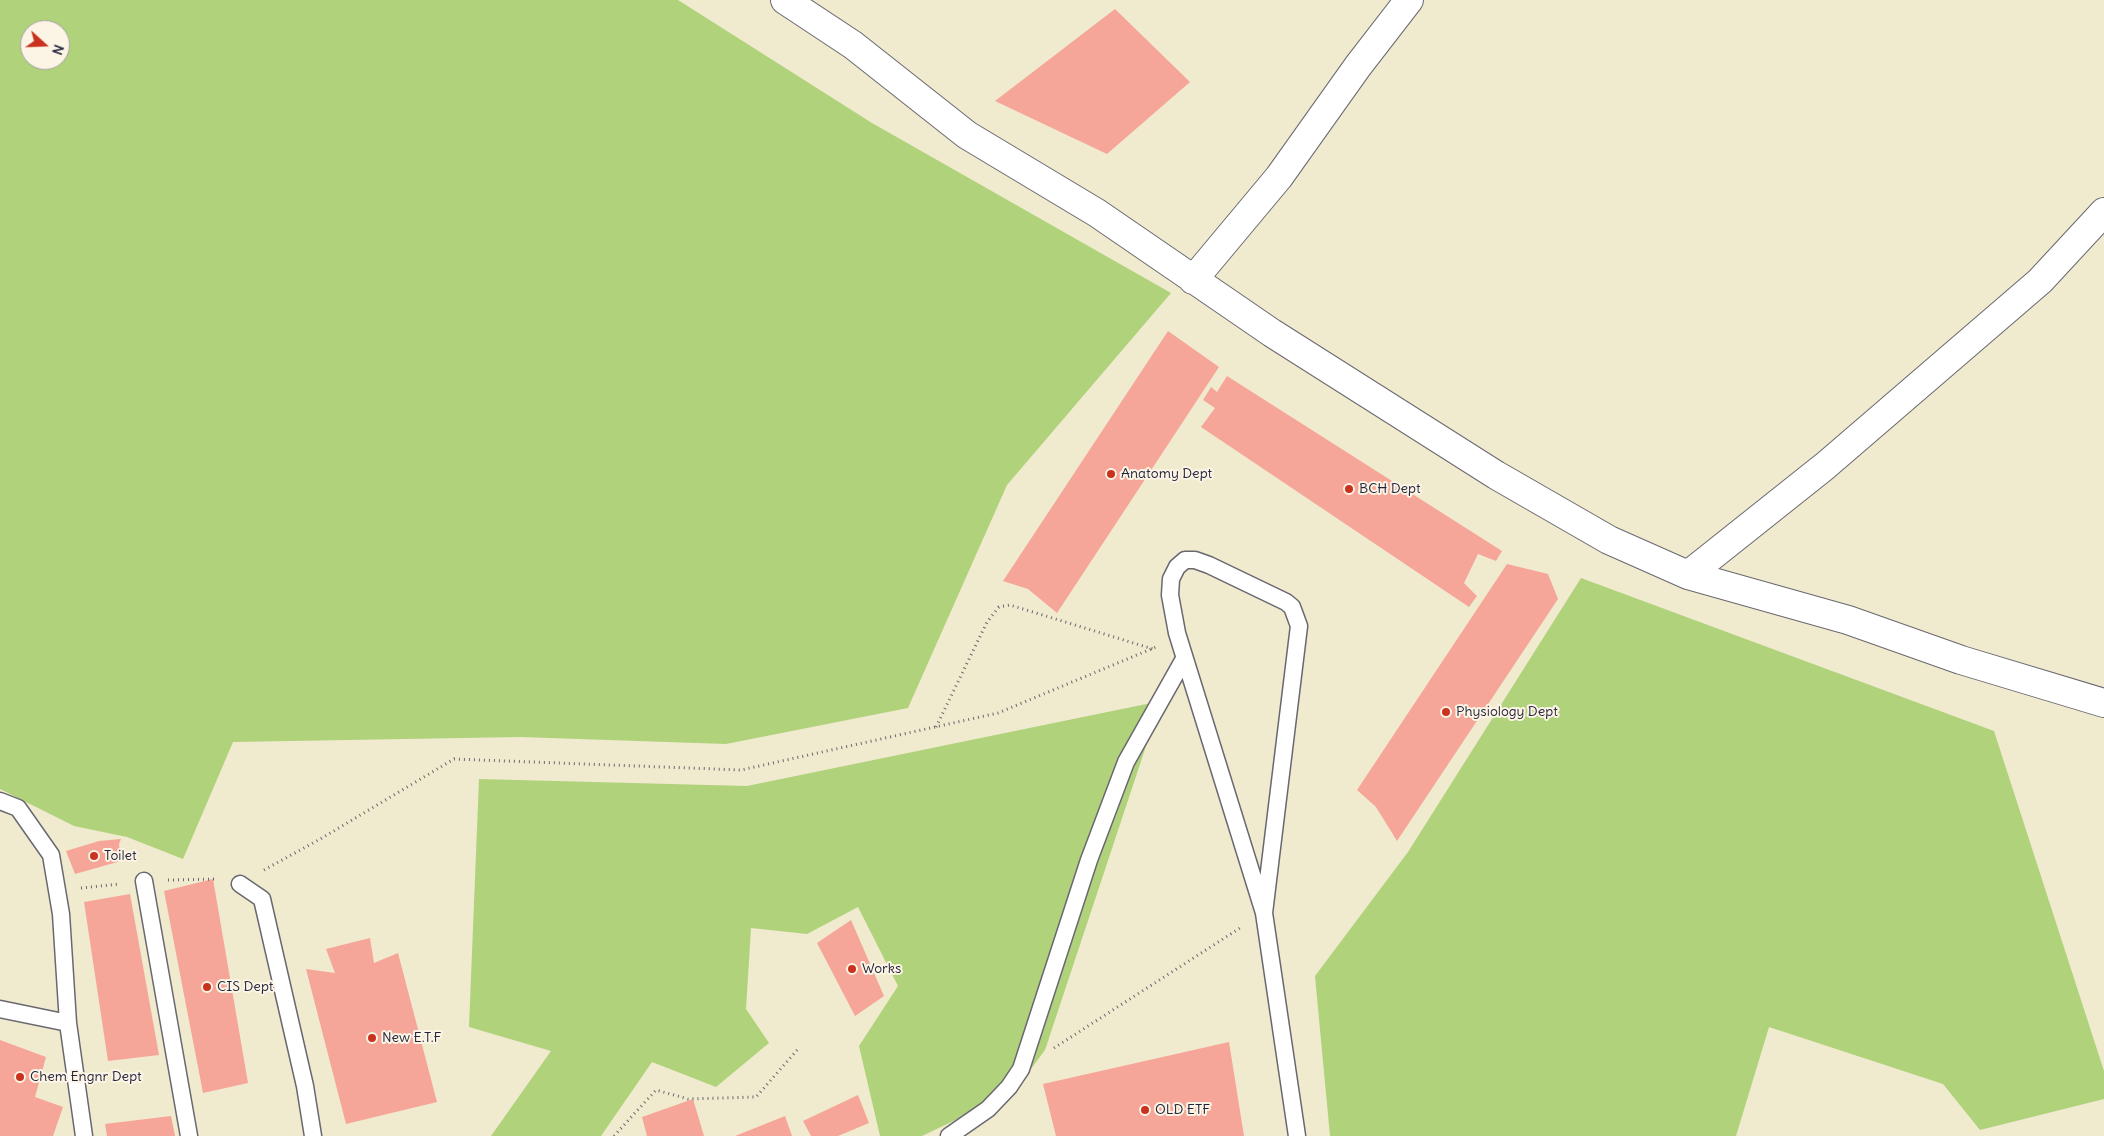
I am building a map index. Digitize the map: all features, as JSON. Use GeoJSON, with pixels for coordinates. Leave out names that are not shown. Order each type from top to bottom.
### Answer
{"type":"FeatureCollection","features":[{"type":"Feature","properties":{"kind":"street"},"geometry":{"type":"LineString","coordinates":[[785,0],[853,45],[967,135],[1097,213],[1272,333],[1496,475],[1609,540],[1688,575],[1848,620],[1961,660],[2104,704]]}},
{"type":"Feature","properties":{"kind":"street"},"geometry":{"type":"LineString","coordinates":[[1193,280],[1279,177],[1363,59],[1409,0]]}},
{"type":"Feature","properties":{"kind":"street"},"geometry":{"type":"LineString","coordinates":[[1688,575],[1825,466],[2032,287],[2104,212]]}},
{"type":"Feature","properties":{"kind":"lane"},"geometry":{"type":"LineString","coordinates":[[1264,913],[1299,626],[1292,607],[1286,602],[1209,565],[1195,560],[1185,560],[1177,567],[1171,579],[1170,595],[1177,633],[1264,913],[1297,1136]]}},
{"type":"Feature","properties":{"kind":"lane"},"geometry":{"type":"LineString","coordinates":[[949,1136],[988,1109],[1009,1088],[1021,1070],[1089,860],[1126,762],[1184,660]]}},
{"type":"Feature","properties":{"kind":"lane"},"geometry":{"type":"LineString","coordinates":[[0,801],[18,808],[51,855],[61,914],[68,1023],[84,1136]]}},
{"type":"Feature","properties":{"kind":"lane"},"geometry":{"type":"LineString","coordinates":[[144,881],[189,1136]]}},
{"type":"Feature","properties":{"kind":"lane"},"geometry":{"type":"LineString","coordinates":[[240,884],[262,898],[306,1086],[312,1136]]}},
{"type":"Feature","properties":{"kind":"lane"},"geometry":{"type":"LineString","coordinates":[[0,1009],[68,1023]]}},
{"type":"Feature","properties":{"kind":"path"},"geometry":{"type":"LineString","coordinates":[[936,727],[987,622],[999,608],[1010,605],[1154,649]]}},
{"type":"Feature","properties":{"kind":"path"},"geometry":{"type":"LineString","coordinates":[[56,889],[73,889],[144,881],[212,878],[240,884],[322,838],[454,759],[742,770],[998,714],[1154,649],[1177,633]]}},
{"type":"Feature","properties":{"kind":"path"},"geometry":{"type":"LineString","coordinates":[[1021,1070],[1264,913]]}},
{"type":"Feature","properties":{"kind":"path"},"geometry":{"type":"LineString","coordinates":[[614,1136],[656,1090],[688,1099],[756,1097],[799,1048]]}},
{"type":"Feature","properties":{"kind":"green space"},"geometry":{"type":"Polygon","coordinates":[[[0,0],[678,0],[872,123],[1171,293],[1007,485],[908,708],[726,744],[520,737],[233,742],[183,859],[127,837],[74,826],[0,789],[0,0]]]}},
{"type":"Feature","properties":{"kind":"green space"},"geometry":{"type":"Polygon","coordinates":[[[1581,578],[1994,731],[2104,1071],[2104,1099],[1980,1130],[1943,1084],[1769,1027],[1736,1136],[1330,1136],[1315,976],[1408,852],[1581,578]]]}},
{"type":"Feature","properties":{"kind":"green space"},"geometry":{"type":"Polygon","coordinates":[[[1161,701],[1045,1050],[1014,1092],[922,1136],[880,1136],[859,1046],[898,986],[858,907],[807,934],[751,928],[746,1009],[769,1043],[716,1087],[652,1062],[601,1136],[491,1136],[551,1051],[469,1027],[479,779],[747,786],[1161,701]]]}},
{"type":"Feature","properties":{"kind":"building"},"geometry":{"type":"Polygon","coordinates":[[[1115,9],[1190,82],[1107,154],[995,101],[1115,9]]]}},
{"type":"Feature","properties":{"kind":"building","name":"Anatomy Dept"},"geometry":{"type":"Polygon","coordinates":[[[1168,331],[1219,367],[1057,613],[1028,589],[1003,581],[1168,331]]]}},
{"type":"Feature","properties":{"kind":"building","name":"BCH Dept"},"geometry":{"type":"Polygon","coordinates":[[[1227,376],[1502,551],[1496,561],[1478,554],[1464,583],[1477,596],[1469,607],[1201,427],[1215,408],[1203,400],[1211,387],[1217,392],[1227,376]]]}},
{"type":"Feature","properties":{"kind":"building","name":"Physiology Dept"},"geometry":{"type":"Polygon","coordinates":[[[1507,564],[1548,574],[1558,599],[1397,841],[1376,807],[1357,790],[1507,564]]]}},
{"type":"Feature","properties":{"kind":"building","name":"Toilet"},"geometry":{"type":"Polygon","coordinates":[[[121,839],[119,844],[121,861],[75,874],[66,851],[99,841],[121,839]]]}},
{"type":"Feature","properties":{"kind":"building","name":"CIS Dept"},"geometry":{"type":"Polygon","coordinates":[[[213,879],[248,1083],[203,1093],[164,891],[213,879]]]}},
{"type":"Feature","properties":{"kind":"building"},"geometry":{"type":"Polygon","coordinates":[[[130,894],[159,1055],[108,1061],[84,902],[130,894]]]}},
{"type":"Feature","properties":{"kind":"building","name":"Works"},"geometry":{"type":"Polygon","coordinates":[[[851,920],[884,996],[855,1016],[817,943],[851,920]]]}},
{"type":"Feature","properties":{"kind":"building","name":"New E.T.F"},"geometry":{"type":"Polygon","coordinates":[[[370,938],[374,963],[398,953],[437,1102],[346,1124],[306,969],[335,973],[326,949],[370,938]]]}},
{"type":"Feature","properties":{"kind":"building","name":"Chem Engnr Dept"},"geometry":{"type":"Polygon","coordinates":[[[0,1040],[46,1057],[35,1097],[63,1107],[53,1136],[0,1136],[0,1040]]]}},
{"type":"Feature","properties":{"kind":"building","name":"OLD ETF"},"geometry":{"type":"Polygon","coordinates":[[[1229,1042],[1244,1136],[1056,1136],[1043,1084],[1229,1042]]]}},
{"type":"Feature","properties":{"kind":"building"},"geometry":{"type":"Polygon","coordinates":[[[858,1095],[869,1123],[838,1136],[811,1136],[803,1121],[858,1095]]]}},
{"type":"Feature","properties":{"kind":"building"},"geometry":{"type":"Polygon","coordinates":[[[693,1099],[704,1136],[647,1136],[642,1117],[693,1099]]]}},
{"type":"Feature","properties":{"kind":"building"},"geometry":{"type":"Polygon","coordinates":[[[171,1116],[175,1136],[107,1136],[105,1124],[171,1116]]]}},
{"type":"Feature","properties":{"kind":"building"},"geometry":{"type":"Polygon","coordinates":[[[785,1116],[792,1136],[735,1136],[785,1116]]]}},
{"type":"Feature","properties":{"kind":"place","name":"Anatomy Dept"},"geometry":{"type":"Point","coordinates":[1111,474]}},
{"type":"Feature","properties":{"kind":"place","name":"BCH Dept"},"geometry":{"type":"Point","coordinates":[1349,489]}},
{"type":"Feature","properties":{"kind":"place","name":"Physiology Dept"},"geometry":{"type":"Point","coordinates":[1446,712]}},
{"type":"Feature","properties":{"kind":"place","name":"Toilet"},"geometry":{"type":"Point","coordinates":[94,856]}},
{"type":"Feature","properties":{"kind":"place","name":"Works"},"geometry":{"type":"Point","coordinates":[852,969]}},
{"type":"Feature","properties":{"kind":"place","name":"CIS Dept"},"geometry":{"type":"Point","coordinates":[207,987]}},
{"type":"Feature","properties":{"kind":"place","name":"New E.T.F"},"geometry":{"type":"Point","coordinates":[372,1038]}},
{"type":"Feature","properties":{"kind":"place","name":"Chem Engnr Dept"},"geometry":{"type":"Point","coordinates":[20,1077]}},
{"type":"Feature","properties":{"kind":"place","name":"OLD ETF"},"geometry":{"type":"Point","coordinates":[1145,1110]}}]}
